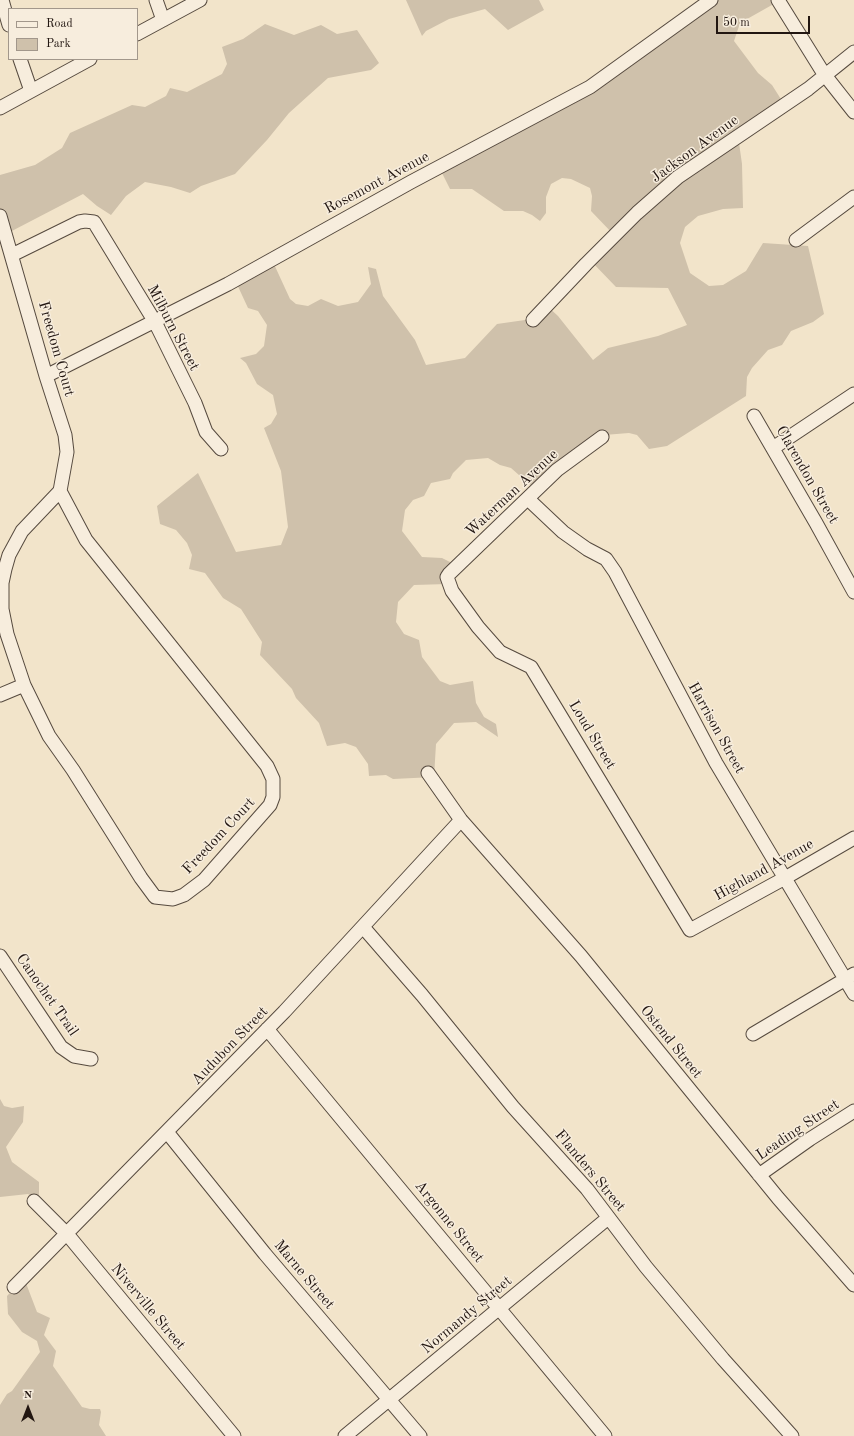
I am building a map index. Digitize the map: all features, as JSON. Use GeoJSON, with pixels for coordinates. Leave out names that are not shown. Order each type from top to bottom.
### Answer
{"type":"FeatureCollection","features":[{"type":"Feature","properties":{"kind":"street"},"geometry":{"type":"LineString","coordinates":[[2,0],[8,21]]}},
{"type":"Feature","properties":{"kind":"street"},"geometry":{"type":"LineString","coordinates":[[156,0],[163,20]]}},
{"type":"Feature","properties":{"kind":"street"},"geometry":{"type":"LineString","coordinates":[[138,33],[200,0]]}},
{"type":"Feature","properties":{"kind":"street","name":"Rosemont Avenue"},"geometry":{"type":"LineString","coordinates":[[46,376],[155,322],[590,87],[711,0]]}},
{"type":"Feature","properties":{"kind":"street"},"geometry":{"type":"LineString","coordinates":[[778,0],[824,74],[854,112]]}},
{"type":"Feature","properties":{"kind":"street","name":"Jackson Avenue"},"geometry":{"type":"LineString","coordinates":[[533,320],[637,213],[678,177],[808,89],[824,74],[854,52]]}},
{"type":"Feature","properties":{"kind":"street"},"geometry":{"type":"LineString","coordinates":[[20,60],[31,91]]}},
{"type":"Feature","properties":{"kind":"street"},"geometry":{"type":"LineString","coordinates":[[0,108],[88,60]]}},
{"type":"Feature","properties":{"kind":"street"},"geometry":{"type":"LineString","coordinates":[[796,240],[854,197]]}},
{"type":"Feature","properties":{"kind":"street","name":"Freedom Court"},"geometry":{"type":"LineString","coordinates":[[0,216],[46,376],[66,436],[66,465],[60,491],[22,531],[9,555],[4,569],[2,582],[2,609],[12,651],[24,685],[49,736],[73,770],[116,841],[155,897],[173,899],[184,895],[204,880],[270,805],[273,797],[273,779],[267,766],[86,540],[60,491]]}},
{"type":"Feature","properties":{"kind":"street","name":"Milburn Street"},"geometry":{"type":"LineString","coordinates":[[12,255],[79,222],[85,220],[94,222],[155,322],[195,403],[206,432],[221,449]]}},
{"type":"Feature","properties":{"kind":"street"},"geometry":{"type":"LineString","coordinates":[[773,448],[854,394]]}},
{"type":"Feature","properties":{"kind":"street","name":"Clarendon Street"},"geometry":{"type":"LineString","coordinates":[[754,416],[854,592]]}},
{"type":"Feature","properties":{"kind":"street","name":"Waterman Avenue"},"geometry":{"type":"LineString","coordinates":[[447,577],[557,470],[602,437]]}},
{"type":"Feature","properties":{"kind":"street","name":"Harrison Street"},"geometry":{"type":"LineString","coordinates":[[528,499],[563,532],[587,549],[606,559],[615,572],[716,763],[785,878],[849,976],[854,994]]}},
{"type":"Feature","properties":{"kind":"street","name":"Loud Street"},"geometry":{"type":"LineString","coordinates":[[447,577],[452,591],[478,627],[500,652],[532,666],[690,930]]}},
{"type":"Feature","properties":{"kind":"street"},"geometry":{"type":"LineString","coordinates":[[0,695],[24,685]]}},
{"type":"Feature","properties":{"kind":"street","name":"Ostend Street"},"geometry":{"type":"LineString","coordinates":[[428,773],[461,820],[581,956],[759,1175],[854,1285]]}},
{"type":"Feature","properties":{"kind":"street","name":"Audubon Street"},"geometry":{"type":"LineString","coordinates":[[14,1287],[267,1029],[461,820]]}},
{"type":"Feature","properties":{"kind":"street","name":"Highland Avenue"},"geometry":{"type":"LineString","coordinates":[[690,930],[854,838]]}},
{"type":"Feature","properties":{"kind":"street","name":"Flanders Street"},"geometry":{"type":"LineString","coordinates":[[363,927],[422,995],[512,1107],[587,1189],[608,1218],[723,1359],[792,1436]]}},
{"type":"Feature","properties":{"kind":"street","name":"Canochet Trail"},"geometry":{"type":"LineString","coordinates":[[0,956],[61,1047],[74,1056],[90,1058]]}},
{"type":"Feature","properties":{"kind":"street"},"geometry":{"type":"LineString","coordinates":[[753,1034],[849,976]]}},
{"type":"Feature","properties":{"kind":"street","name":"Argonne Street"},"geometry":{"type":"LineString","coordinates":[[267,1029],[605,1436]]}},
{"type":"Feature","properties":{"kind":"street","name":"Leading Street"},"geometry":{"type":"LineString","coordinates":[[759,1175],[810,1139],[854,1111]]}},
{"type":"Feature","properties":{"kind":"street","name":"Marne Street"},"geometry":{"type":"LineString","coordinates":[[167,1132],[265,1254],[391,1400],[420,1436]]}},
{"type":"Feature","properties":{"kind":"street","name":"Niverville Street"},"geometry":{"type":"LineString","coordinates":[[34,1201],[67,1234],[234,1436]]}},
{"type":"Feature","properties":{"kind":"street","name":"Normandy Street"},"geometry":{"type":"LineString","coordinates":[[345,1436],[391,1400],[608,1218]]}},
{"type":"Feature","properties":{"kind":"green space"},"geometry":{"type":"Polygon","coordinates":[[[406,0],[539,0],[544,10],[508,30],[485,9],[449,19],[426,31],[422,36],[406,0]]]}},
{"type":"Feature","properties":{"kind":"green space"},"geometry":{"type":"Polygon","coordinates":[[[710,0],[779,1],[740,23],[734,41],[758,73],[772,85],[784,104],[738,136],[742,164],[743,208],[723,209],[698,216],[685,227],[680,243],[690,273],[709,286],[723,285],[746,271],[763,243],[808,246],[824,314],[813,322],[791,331],[782,345],[768,350],[752,368],[747,377],[746,396],[667,446],[649,449],[637,435],[629,433],[604,435],[536,490],[511,468],[500,465],[488,458],[466,460],[453,473],[450,479],[431,483],[424,496],[413,500],[405,510],[402,531],[422,557],[442,558],[456,565],[447,584],[414,585],[398,602],[396,622],[404,634],[419,640],[422,657],[440,681],[450,685],[473,681],[476,703],[484,717],[496,724],[498,737],[476,722],[454,723],[436,744],[434,777],[393,779],[386,775],[369,776],[368,764],[356,747],[345,743],[327,746],[319,723],[296,698],[292,689],[260,655],[262,642],[241,609],[223,598],[205,573],[189,569],[192,555],[187,543],[176,530],[160,524],[157,506],[198,473],[236,552],[281,545],[288,527],[281,471],[264,428],[271,424],[277,414],[273,395],[257,384],[246,363],[240,358],[256,354],[264,346],[267,325],[258,311],[248,308],[235,280],[273,262],[290,299],[296,304],[308,306],[321,299],[338,306],[358,302],[371,284],[368,267],[376,269],[383,296],[415,340],[426,365],[465,358],[497,324],[532,319],[546,305],[558,316],[593,360],[608,348],[658,336],[687,325],[668,288],[616,287],[590,260],[614,235],[591,211],[592,196],[590,188],[571,179],[562,178],[551,184],[546,197],[546,213],[540,221],[523,211],[504,211],[472,189],[450,189],[439,167],[592,86],[710,0]]]}},
{"type":"Feature","properties":{"kind":"green space"},"geometry":{"type":"Polygon","coordinates":[[[265,24],[294,35],[321,25],[337,34],[357,30],[379,63],[371,70],[328,78],[289,113],[267,140],[235,174],[201,186],[190,193],[171,187],[145,182],[126,196],[111,215],[83,194],[8,233],[0,211],[0,175],[35,165],[62,148],[70,133],[132,105],[145,107],[166,96],[170,88],[187,92],[222,74],[227,64],[222,47],[243,39],[265,24]]]}},
{"type":"Feature","properties":{"kind":"green space"},"geometry":{"type":"Polygon","coordinates":[[[0,1099],[4,1106],[12,1108],[24,1106],[23,1122],[6,1147],[12,1162],[39,1182],[39,1202],[28,1194],[0,1197],[0,1099]]]}},
{"type":"Feature","properties":{"kind":"green space"},"geometry":{"type":"Polygon","coordinates":[[[24,1278],[37,1312],[50,1318],[44,1335],[56,1351],[53,1366],[82,1407],[100,1409],[99,1425],[106,1436],[0,1436],[0,1405],[40,1352],[37,1341],[22,1332],[8,1314],[7,1296],[24,1278]]]}}]}
